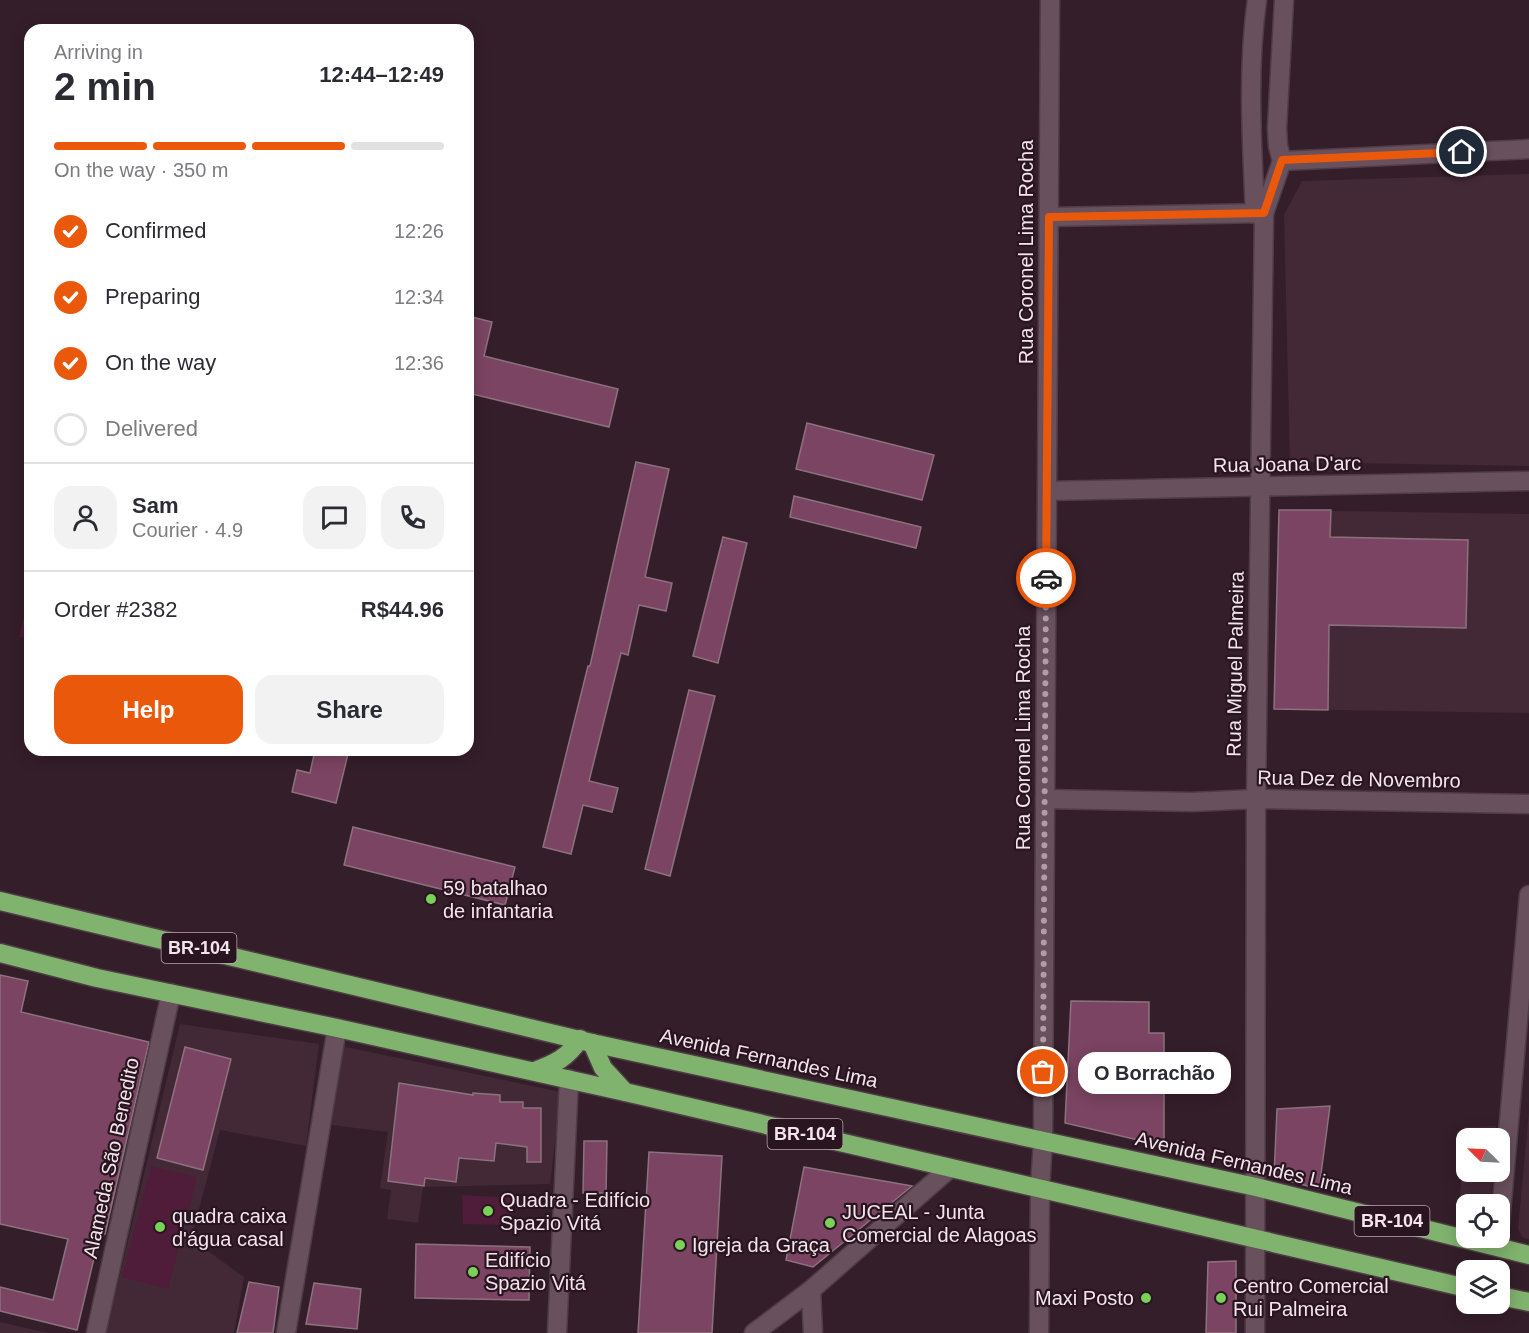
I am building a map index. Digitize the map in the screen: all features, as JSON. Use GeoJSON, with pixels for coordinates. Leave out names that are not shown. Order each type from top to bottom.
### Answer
{"type":"FeatureCollection","features":[{"type":"Feature","properties":{"kind":"highway","name":"Avenida Fernandes Lima"},"geometry":{"type":"LineString","coordinates":[[0,901],[586,1041],[1256,1187],[1456,1233]]}},
{"type":"Feature","properties":{"kind":"highway","name":"BR-104"},"geometry":{"type":"LineString","coordinates":[[0,953],[97,978],[535,1071],[1456,1285]]}},
{"type":"Feature","properties":{"kind":"highway"},"geometry":{"type":"LineString","coordinates":[[535,1071],[560,1061],[586,1041],[603,1068],[625,1092]]}},
{"type":"Feature","properties":{"kind":"highway","name":"Avenida Fernandes Lima"},"geometry":{"type":"LineString","coordinates":[[1510,1248],[1529,1255]]}},
{"type":"Feature","properties":{"kind":"highway"},"geometry":{"type":"LineString","coordinates":[[1510,1298],[1529,1302]]}},
{"type":"Feature","properties":{"kind":"street","name":"Rua Coronel Lima Rocha"},"geometry":{"type":"LineString","coordinates":[[1039,1333],[1040,1188],[1043,1140],[1050,0]]}},
{"type":"Feature","properties":{"kind":"street","name":"Rua Miguel Palmeira"},"geometry":{"type":"LineString","coordinates":[[1255,1333],[1260,213],[1250,107],[1253,30],[1257,0]]}},
{"type":"Feature","properties":{"kind":"street","name":"Rua Miguel Palmeira"},"geometry":{"type":"LineString","coordinates":[[1260,213],[1282,160],[1277,128],[1284,0]]}},
{"type":"Feature","properties":{"kind":"street"},"geometry":{"type":"LineString","coordinates":[[1282,160],[1529,148]]}},
{"type":"Feature","properties":{"kind":"street"},"geometry":{"type":"LineString","coordinates":[[1049,217],[1260,213]]}},
{"type":"Feature","properties":{"kind":"street","name":"Rua Joana D'arc"},"geometry":{"type":"LineString","coordinates":[[1047,490],[1529,481]]}},
{"type":"Feature","properties":{"kind":"street","name":"Rua Dez de Novembro"},"geometry":{"type":"LineString","coordinates":[[1045,799],[1192,802],[1256,799],[1529,804]]}},
{"type":"Feature","properties":{"kind":"street"},"geometry":{"type":"LineString","coordinates":[[1503,1194],[1529,895]]}},
{"type":"Feature","properties":{"kind":"street","name":"Alameda São Benedito"},"geometry":{"type":"LineString","coordinates":[[96,1333],[171,993]]}},
{"type":"Feature","properties":{"kind":"street"},"geometry":{"type":"LineString","coordinates":[[286,1333],[337,1028]]}},
{"type":"Feature","properties":{"kind":"street"},"geometry":{"type":"LineString","coordinates":[[557,1333],[569,1079]]}},
{"type":"Feature","properties":{"kind":"street"},"geometry":{"type":"LineString","coordinates":[[753,1333],[811,1290],[950,1168]]}},
{"type":"Feature","properties":{"kind":"street"},"geometry":{"type":"LineString","coordinates":[[811,1290],[813,1333]]}},
{"type":"Feature","properties":{"kind":"shaded area"},"geometry":{"type":"Polygon","coordinates":[[[1529,174],[1529,466],[1290,462],[1284,215],[1302,181],[1529,174]]]}},
{"type":"Feature","properties":{"kind":"shaded area"},"geometry":{"type":"Polygon","coordinates":[[[1279,510],[1529,514],[1529,713],[1274,709],[1279,510]]]}},
{"type":"Feature","properties":{"kind":"shaded area"},"geometry":{"type":"Polygon","coordinates":[[[24,616],[24,638],[19,637],[24,616]]]}},
{"type":"Feature","properties":{"kind":"shaded area"},"geometry":{"type":"Polygon","coordinates":[[[180,1024],[319,1044],[306,1146],[220,1130],[191,1239],[244,1277],[234,1333],[106,1333],[180,1024]]]}},
{"type":"Feature","properties":{"kind":"shaded area"},"geometry":{"type":"Polygon","coordinates":[[[341,1046],[561,1092],[550,1184],[423,1187],[418,1223],[387,1219],[391,1190],[380,1188],[388,1132],[331,1125],[341,1046]]]}},
{"type":"Feature","properties":{"kind":"shaded area"},"geometry":{"type":"Polygon","coordinates":[[[1529,1111],[1529,1239],[1523,1238],[1518,1229],[1529,1111]]]}},
{"type":"Feature","properties":{"kind":"shaded area"},"geometry":{"type":"Polygon","coordinates":[[[1496,1126],[1496,1128],[1464,1127],[1496,1126]]]}},
{"type":"Feature","properties":{"kind":"shaded area","name":"quadra caixa d'água casal"},"geometry":{"type":"Polygon","coordinates":[[[151,1166],[197,1177],[168,1289],[122,1277],[151,1166]]]}},
{"type":"Feature","properties":{"kind":"shaded area"},"geometry":{"type":"Polygon","coordinates":[[[1461,1182],[1492,1182],[1491,1194],[1460,1194],[1461,1182]]]}},
{"type":"Feature","properties":{"kind":"shaded area","name":"Quadra - Edifício Spazio Vitá"},"geometry":{"type":"Polygon","coordinates":[[[462,1195],[513,1198],[512,1225],[463,1224],[462,1195]]]}},
{"type":"Feature","properties":{"kind":"shaded area"},"geometry":{"type":"Polygon","coordinates":[[[0,1322],[48,1333],[0,1333],[0,1322]]]}},
{"type":"Feature","properties":{"kind":"building"},"geometry":{"type":"Polygon","coordinates":[[[474,318],[492,322],[484,356],[618,389],[609,427],[474,394],[474,318]]]}},
{"type":"Feature","properties":{"kind":"building"},"geometry":{"type":"Polygon","coordinates":[[[807,423],[934,455],[922,500],[796,469],[807,423]]]}},
{"type":"Feature","properties":{"kind":"building"},"geometry":{"type":"Polygon","coordinates":[[[636,462],[669,469],[645,577],[672,583],[666,611],[639,605],[628,655],[621,653],[589,781],[618,788],[612,812],[583,805],[571,854],[543,847],[588,666],[590,666],[636,462]]]}},
{"type":"Feature","properties":{"kind":"building"},"geometry":{"type":"Polygon","coordinates":[[[794,496],[921,527],[916,548],[790,517],[794,496]]]}},
{"type":"Feature","properties":{"kind":"building"},"geometry":{"type":"Polygon","coordinates":[[[1279,510],[1331,510],[1330,537],[1468,540],[1466,628],[1329,625],[1328,710],[1274,709],[1279,510]]]}},
{"type":"Feature","properties":{"kind":"building"},"geometry":{"type":"Polygon","coordinates":[[[723,537],[747,543],[718,663],[693,656],[723,537]]]}},
{"type":"Feature","properties":{"kind":"building"},"geometry":{"type":"Polygon","coordinates":[[[689,690],[715,696],[670,876],[645,869],[689,690]]]}},
{"type":"Feature","properties":{"kind":"building"},"geometry":{"type":"Polygon","coordinates":[[[314,756],[348,756],[336,803],[292,792],[297,770],[310,773],[314,756]]]}},
{"type":"Feature","properties":{"kind":"building"},"geometry":{"type":"Polygon","coordinates":[[[353,827],[515,867],[505,905],[344,865],[353,827]]]}},
{"type":"Feature","properties":{"kind":"building"},"geometry":{"type":"Polygon","coordinates":[[[0,975],[28,981],[21,1012],[149,1042],[105,1234],[100,1233],[77,1330],[0,1311],[0,1287],[53,1300],[68,1239],[0,1224],[0,975]]]}},
{"type":"Feature","properties":{"kind":"building"},"geometry":{"type":"Polygon","coordinates":[[[1071,1001],[1149,1002],[1149,1033],[1164,1033],[1164,1146],[1065,1123],[1071,1001]]]}},
{"type":"Feature","properties":{"kind":"building"},"geometry":{"type":"Polygon","coordinates":[[[185,1047],[231,1059],[203,1170],[157,1158],[185,1047]]]}},
{"type":"Feature","properties":{"kind":"building"},"geometry":{"type":"Polygon","coordinates":[[[399,1083],[473,1095],[473,1093],[500,1095],[500,1102],[523,1102],[523,1108],[541,1108],[541,1162],[527,1162],[527,1147],[496,1143],[494,1161],[459,1158],[456,1182],[425,1178],[424,1186],[388,1181],[399,1083]]]}},
{"type":"Feature","properties":{"kind":"building"},"geometry":{"type":"Polygon","coordinates":[[[1330,1106],[1319,1189],[1274,1177],[1277,1109],[1330,1106]]]}},
{"type":"Feature","properties":{"kind":"building"},"geometry":{"type":"Polygon","coordinates":[[[584,1141],[607,1141],[606,1193],[583,1193],[584,1141]]]}},
{"type":"Feature","properties":{"kind":"building","name":"Igreja da Graça"},"geometry":{"type":"Polygon","coordinates":[[[649,1152],[722,1156],[712,1333],[638,1333],[649,1152]]]}},
{"type":"Feature","properties":{"kind":"building","name":"JUCEAL - Junta Comercial de Alagoas"},"geometry":{"type":"Polygon","coordinates":[[[804,1167],[912,1186],[813,1267],[786,1260],[804,1167]]]}},
{"type":"Feature","properties":{"kind":"building","name":"Edifício Spazio Vitá"},"geometry":{"type":"Polygon","coordinates":[[[416,1244],[530,1247],[529,1300],[415,1298],[416,1244]]]}},
{"type":"Feature","properties":{"kind":"building","name":"Centro Comercial Rui Palmeira"},"geometry":{"type":"Polygon","coordinates":[[[1236,1261],[1236,1333],[1206,1333],[1208,1262],[1236,1261]]]}},
{"type":"Feature","properties":{"kind":"building"},"geometry":{"type":"Polygon","coordinates":[[[249,1282],[279,1287],[273,1333],[237,1333],[249,1282]]]}},
{"type":"Feature","properties":{"kind":"building"},"geometry":{"type":"Polygon","coordinates":[[[314,1283],[361,1289],[357,1329],[306,1324],[314,1283]]]}},
{"type":"Feature","properties":{"kind":"way so far"},"geometry":{"type":"LineString","coordinates":[[1043,1072],[1046,578]]}},
{"type":"Feature","properties":{"kind":"place","name":"59 batalhao de infantaria"},"geometry":{"type":"Point","coordinates":[431,899]}},
{"type":"Feature","properties":{"kind":"place","name":"O Borrachão"},"geometry":{"type":"Point","coordinates":[1043,1072]}},
{"type":"Feature","properties":{"kind":"place","name":"Quadra - Edifício Spazio Vitá"},"geometry":{"type":"Point","coordinates":[488,1211]}},
{"type":"Feature","properties":{"kind":"place","name":"JUCEAL - Junta Comercial de Alagoas"},"geometry":{"type":"Point","coordinates":[830,1223]}},
{"type":"Feature","properties":{"kind":"place","name":"quadra caixa d'água casal"},"geometry":{"type":"Point","coordinates":[160,1227]}},
{"type":"Feature","properties":{"kind":"place","name":"Igreja da Graça"},"geometry":{"type":"Point","coordinates":[680,1245]}},
{"type":"Feature","properties":{"kind":"place","name":"Edifício Spazio Vitá"},"geometry":{"type":"Point","coordinates":[473,1272]}},
{"type":"Feature","properties":{"kind":"place","name":"Maxi Posto"},"geometry":{"type":"Point","coordinates":[1146,1298]}},
{"type":"Feature","properties":{"kind":"place","name":"Centro Comercial Rui Palmeira"},"geometry":{"type":"Point","coordinates":[1221,1298]}},
{"type":"Feature","properties":{"kind":"route"},"geometry":{"type":"LineString","coordinates":[[1046,578],[1049,217],[1264,213],[1282,160],[1462,152]]}}]}
